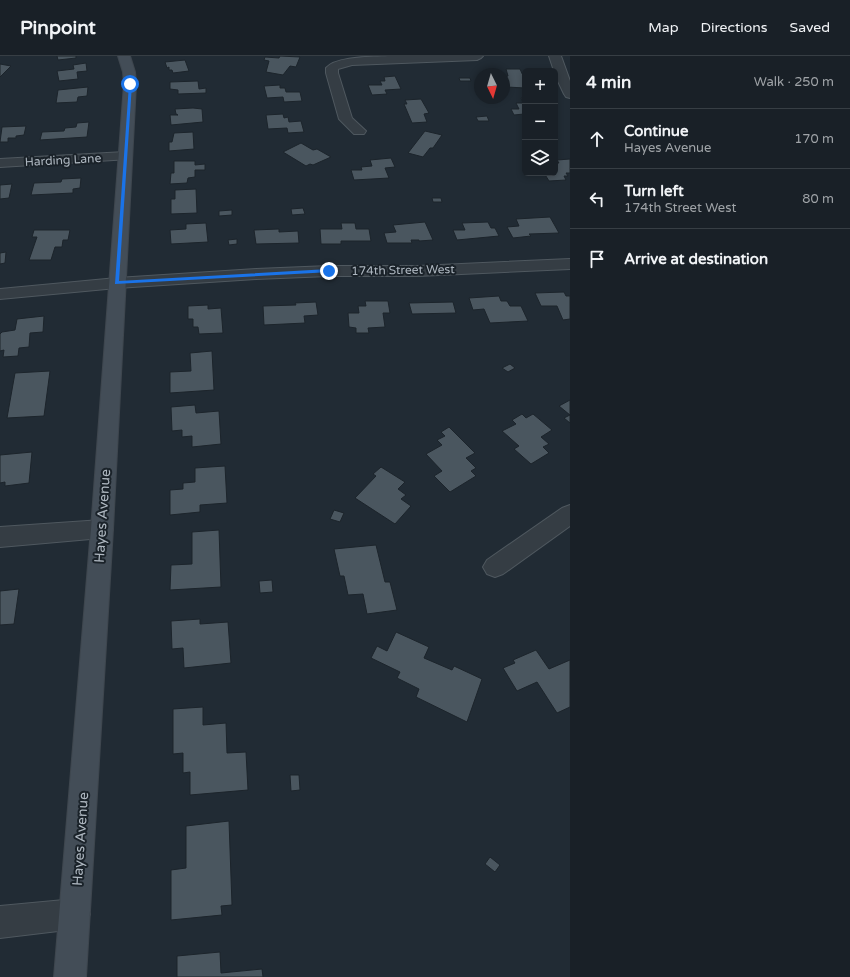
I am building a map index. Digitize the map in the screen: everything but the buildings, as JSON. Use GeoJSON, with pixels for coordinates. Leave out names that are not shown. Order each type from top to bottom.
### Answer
{"type":"FeatureCollection","features":[{"type":"Feature","properties":{"kind":"street","name":"Hayes Avenue"},"geometry":{"type":"LineString","coordinates":[[70,977],[102,530],[130,84],[129,72],[124,56]]}},
{"type":"Feature","properties":{"kind":"street"},"geometry":{"type":"LineString","coordinates":[[359,131],[346,119],[332,73],[332,68],[336,65],[352,61],[477,56]]}},
{"type":"Feature","properties":{"kind":"street"},"geometry":{"type":"LineString","coordinates":[[546,56],[555,56],[561,75],[570,94]]}},
{"type":"Feature","properties":{"kind":"street","name":"Harding Lane"},"geometry":{"type":"LineString","coordinates":[[0,163],[125,156]]}},
{"type":"Feature","properties":{"kind":"street","name":"174th Street West"},"geometry":{"type":"LineString","coordinates":[[0,294],[117,283],[329,271],[418,271],[570,264]]}},
{"type":"Feature","properties":{"kind":"street"},"geometry":{"type":"LineString","coordinates":[[495,567],[570,514]]}},
{"type":"Feature","properties":{"kind":"street"},"geometry":{"type":"LineString","coordinates":[[0,537],[102,530]]}},
{"type":"Feature","properties":{"kind":"street"},"geometry":{"type":"LineString","coordinates":[[0,922],[74,914]]}},
{"type":"Feature","properties":{"kind":"route"},"geometry":{"type":"LineString","coordinates":[[130,84],[117,283],[329,271]]}}]}
